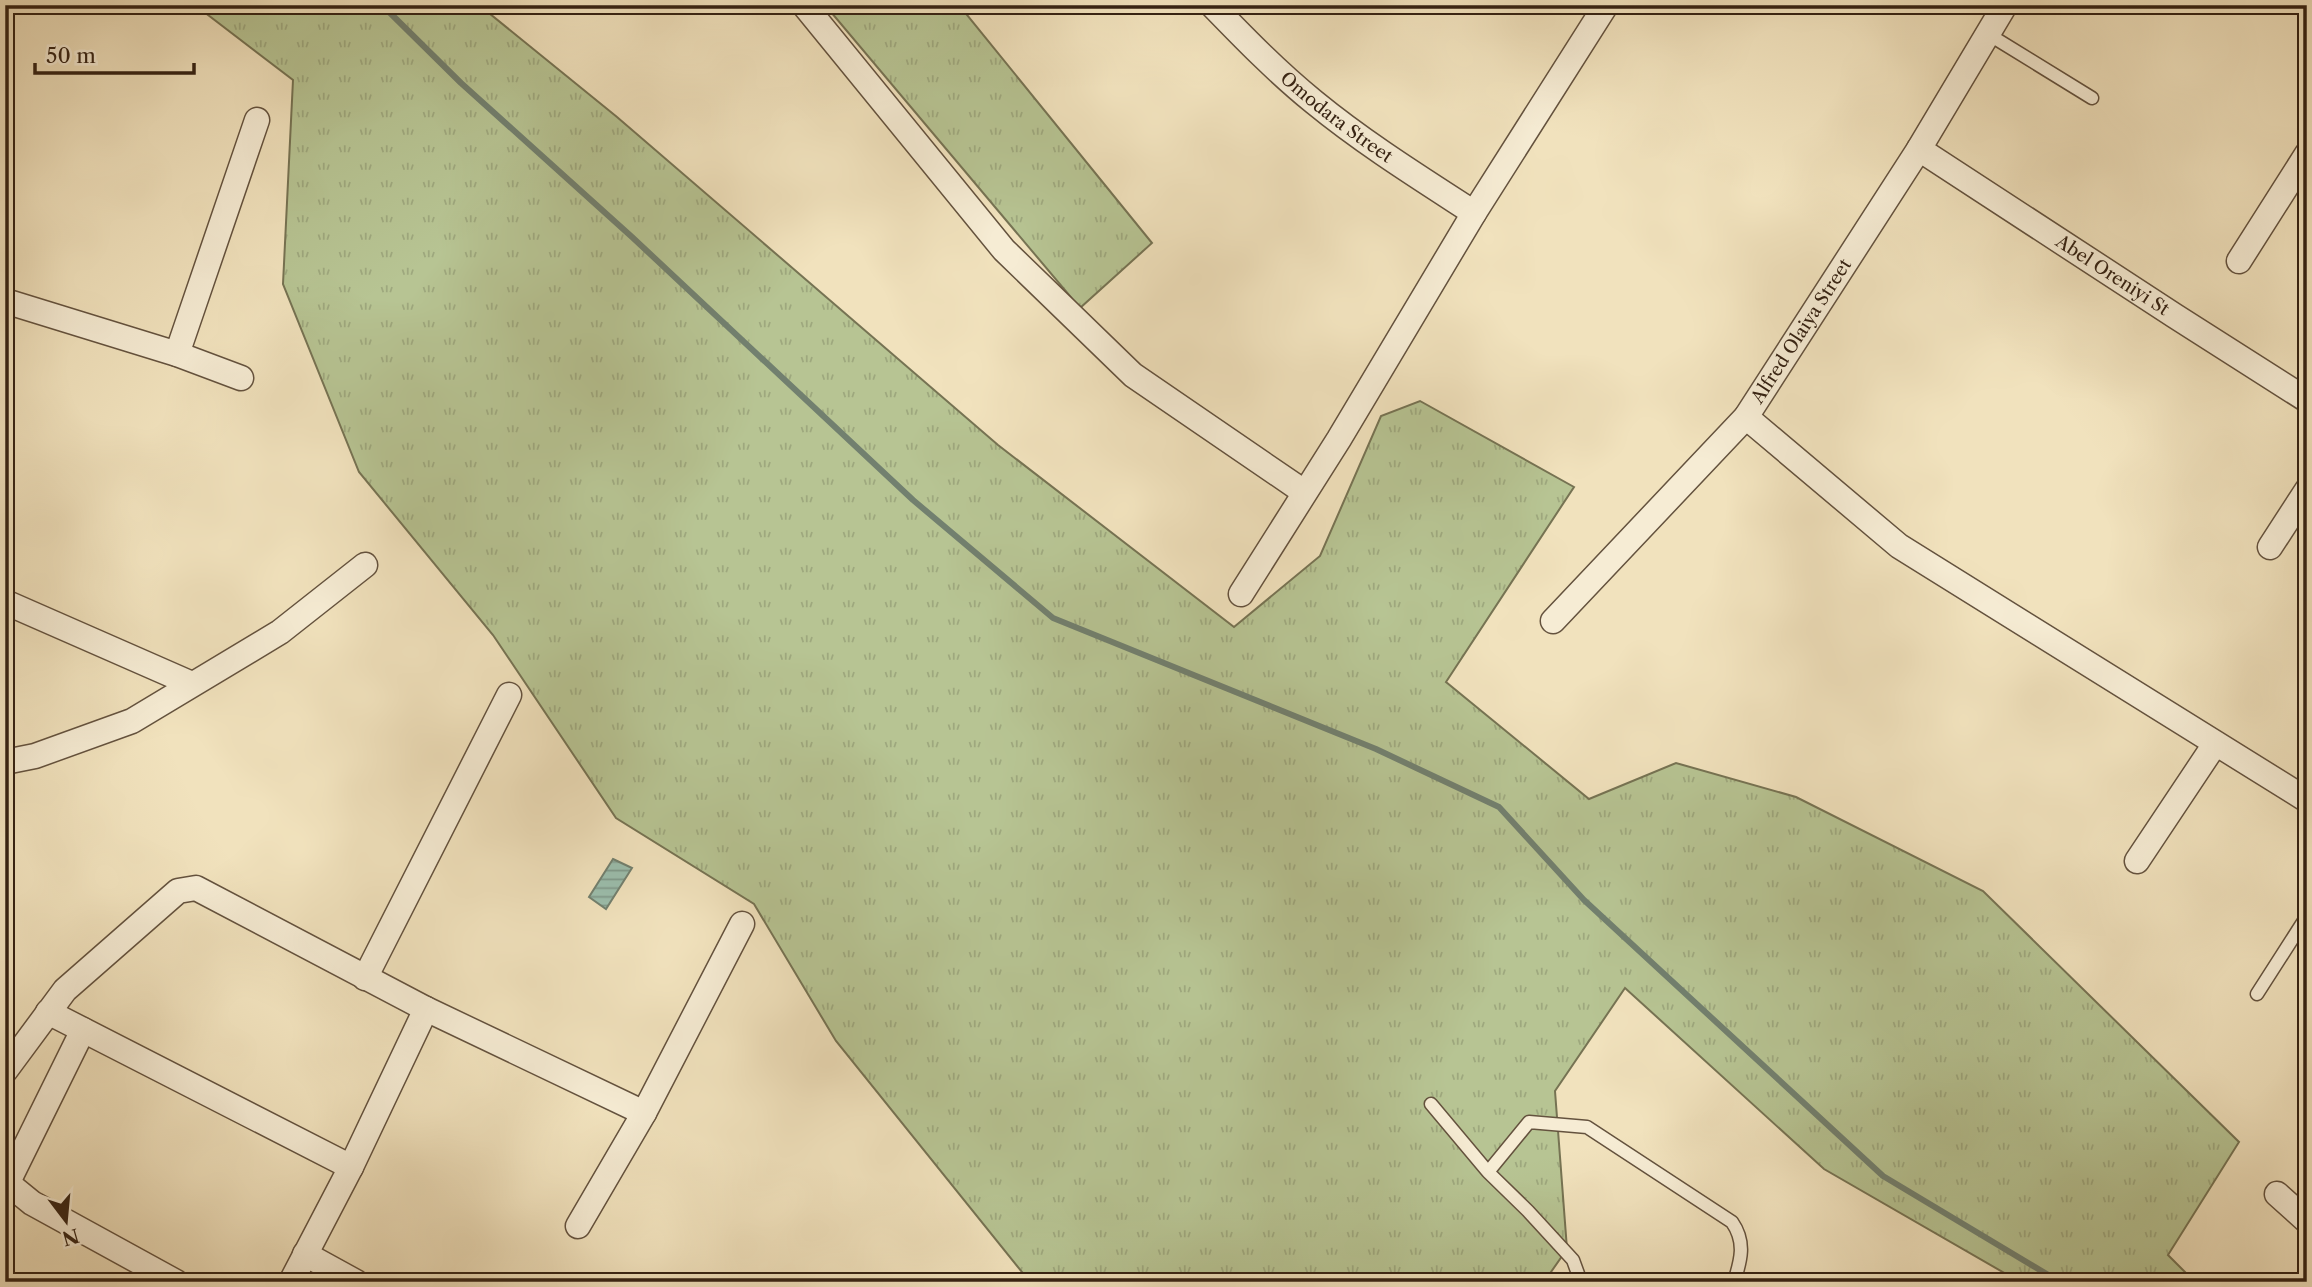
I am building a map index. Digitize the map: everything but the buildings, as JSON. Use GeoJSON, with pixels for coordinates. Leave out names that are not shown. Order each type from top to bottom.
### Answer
{"type":"FeatureCollection","features":[{"type":"Feature","properties":{"kind":"street"},"geometry":{"type":"LineString","coordinates":[[804,5],[1004,250],[1123,366],[1304,492]]}},
{"type":"Feature","properties":{"kind":"street","name":"Omodara Street"},"geometry":{"type":"LineString","coordinates":[[1212,5],[1268,63],[1314,102],[1365,141],[1474,214]]}},
{"type":"Feature","properties":{"kind":"street"},"geometry":{"type":"LineString","coordinates":[[1241,594],[1339,439],[1474,214],[1606,5]]}},
{"type":"Feature","properties":{"kind":"street","name":"Alfred Olaiya Street"},"geometry":{"type":"LineString","coordinates":[[1553,621],[1746,417],[1919,149],[2005,5]]}},
{"type":"Feature","properties":{"kind":"street"},"geometry":{"type":"LineString","coordinates":[[177,354],[257,120]]}},
{"type":"Feature","properties":{"kind":"street","name":"Abel Oreniyi St"},"geometry":{"type":"LineString","coordinates":[[1919,149],[2307,400]]}},
{"type":"Feature","properties":{"kind":"street"},"geometry":{"type":"LineString","coordinates":[[2239,261],[2307,155]]}},
{"type":"Feature","properties":{"kind":"street"},"geometry":{"type":"LineString","coordinates":[[5,301],[177,354],[241,378]]}},
{"type":"Feature","properties":{"kind":"street"},"geometry":{"type":"LineString","coordinates":[[1746,417],[1899,546],[2307,800]]}},
{"type":"Feature","properties":{"kind":"street"},"geometry":{"type":"LineString","coordinates":[[2270,547],[2307,490]]}},
{"type":"Feature","properties":{"kind":"street"},"geometry":{"type":"LineString","coordinates":[[5,762],[35,756],[132,721],[280,632],[365,565]]}},
{"type":"Feature","properties":{"kind":"street"},"geometry":{"type":"LineString","coordinates":[[5,602],[192,684]]}},
{"type":"Feature","properties":{"kind":"street"},"geometry":{"type":"LineString","coordinates":[[365,978],[509,695]]}},
{"type":"Feature","properties":{"kind":"street"},"geometry":{"type":"LineString","coordinates":[[2137,861],[2215,744]]}},
{"type":"Feature","properties":{"kind":"street"},"geometry":{"type":"LineString","coordinates":[[5,1071],[65,990],[177,891],[196,888],[426,1009],[644,1113]]}},
{"type":"Feature","properties":{"kind":"street"},"geometry":{"type":"LineString","coordinates":[[578,1226],[644,1113],[742,925]]}},
{"type":"Feature","properties":{"kind":"street"},"geometry":{"type":"LineString","coordinates":[[291,1282],[351,1167],[426,1009]]}},
{"type":"Feature","properties":{"kind":"street"},"geometry":{"type":"LineString","coordinates":[[48,1012],[351,1167]]}},
{"type":"Feature","properties":{"kind":"street"},"geometry":{"type":"LineString","coordinates":[[83,1030],[6,1183],[32,1203],[176,1282]]}},
{"type":"Feature","properties":{"kind":"street"},"geometry":{"type":"LineString","coordinates":[[2277,1194],[2307,1221]]}},
{"type":"Feature","properties":{"kind":"street"},"geometry":{"type":"LineString","coordinates":[[304,1254],[356,1282]]}},
{"type":"Feature","properties":{"kind":"lane"},"geometry":{"type":"LineString","coordinates":[[1988,34],[2092,98]]}},
{"type":"Feature","properties":{"kind":"lane"},"geometry":{"type":"LineString","coordinates":[[2257,993],[2307,916]]}},
{"type":"Feature","properties":{"kind":"lane"},"geometry":{"type":"LineString","coordinates":[[1431,1104],[1488,1172],[1573,1260],[1581,1282]]}},
{"type":"Feature","properties":{"kind":"lane"},"geometry":{"type":"LineString","coordinates":[[1488,1172],[1529,1122],[1587,1126],[1732,1222],[1742,1242],[1734,1282]]}},
{"type":"Feature","properties":{"kind":"green space"},"geometry":{"type":"Polygon","coordinates":[[[195,5],[479,5],[617,117],[998,445],[1234,627],[1320,556],[1381,416],[1420,401],[1574,487],[1446,682],[1589,799],[1676,763],[1796,797],[1983,891],[2239,1142],[2168,1255],[2195,1282],[2020,1282],[1824,1169],[1625,988],[1555,1091],[1567,1249],[1544,1282],[1030,1282],[836,1041],[754,904],[616,818],[493,635],[359,472],[283,284],[293,80],[195,5]]]}},
{"type":"Feature","properties":{"kind":"green space"},"geometry":{"type":"Polygon","coordinates":[[[825,5],[959,5],[1152,243],[1080,308],[825,5]]]}},
{"type":"Feature","properties":{"kind":"shaded area"},"geometry":{"type":"Polygon","coordinates":[[[613,859],[632,868],[606,909],[589,897],[613,859]]]}},
{"type":"Feature","properties":{"kind":"waterway"},"geometry":{"type":"LineString","coordinates":[[382,5],[461,83],[632,237],[913,500],[1053,618],[1376,749],[1499,807],[1584,900],[1883,1176],[2060,1282]]}}]}
